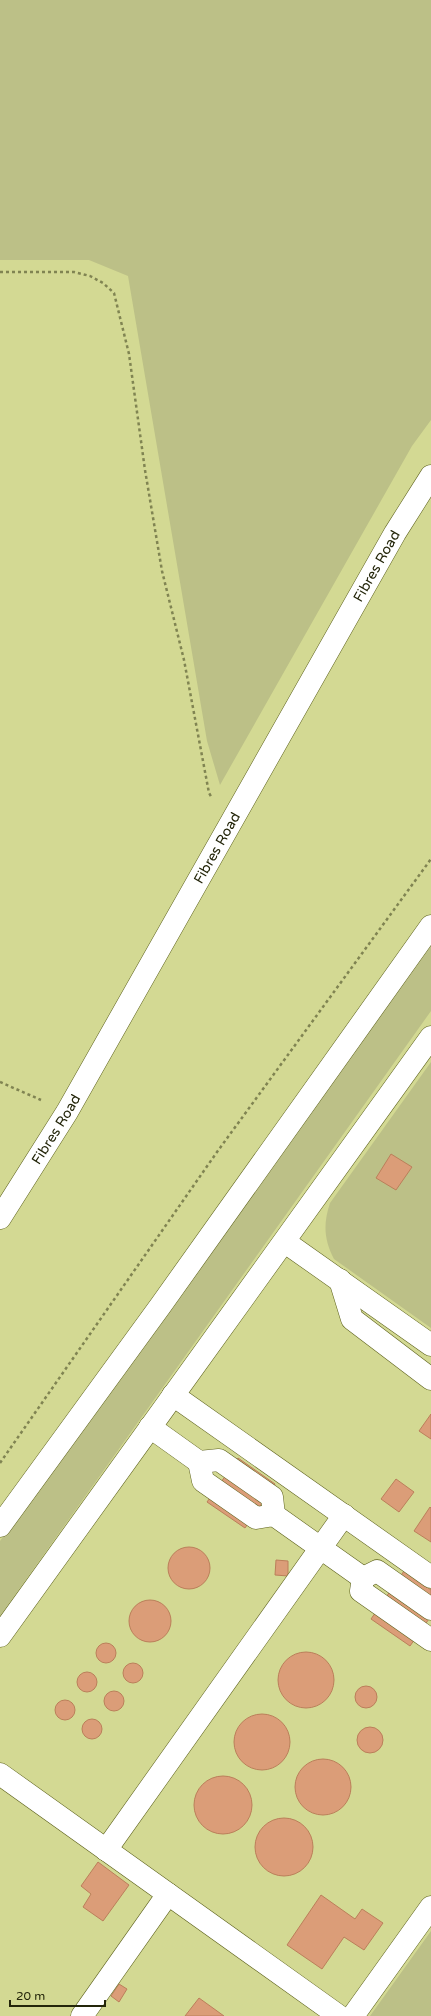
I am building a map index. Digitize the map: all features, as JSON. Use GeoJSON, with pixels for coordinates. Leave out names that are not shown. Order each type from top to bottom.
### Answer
{"type":"FeatureCollection","features":[{"type":"Feature","properties":{"kind":"street","name":"Fibres Road"},"geometry":{"type":"LineString","coordinates":[[0,1218],[66,1112],[391,539],[431,476]]}},
{"type":"Feature","properties":{"kind":"street"},"geometry":{"type":"LineString","coordinates":[[0,1526],[161,1305],[431,926]]}},
{"type":"Feature","properties":{"kind":"street"},"geometry":{"type":"LineString","coordinates":[[0,1636],[285,1242],[431,1036]]}},
{"type":"Feature","properties":{"kind":"street"},"geometry":{"type":"LineString","coordinates":[[285,1242],[431,1345]]}},
{"type":"Feature","properties":{"kind":"street"},"geometry":{"type":"LineString","coordinates":[[340,1280],[352,1319],[431,1379]]}},
{"type":"Feature","properties":{"kind":"street"},"geometry":{"type":"LineString","coordinates":[[173,1395],[431,1576]]}},
{"type":"Feature","properties":{"kind":"street"},"geometry":{"type":"LineString","coordinates":[[150,1427],[199,1462],[203,1481],[256,1518],[274,1515],[363,1578]]}},
{"type":"Feature","properties":{"kind":"street"},"geometry":{"type":"LineString","coordinates":[[106,1850],[344,1515]]}},
{"type":"Feature","properties":{"kind":"street"},"geometry":{"type":"LineString","coordinates":[[363,1578],[377,1571],[431,1609]]}},
{"type":"Feature","properties":{"kind":"street"},"geometry":{"type":"LineString","coordinates":[[363,1578],[361,1591],[431,1640]]}},
{"type":"Feature","properties":{"kind":"street"},"geometry":{"type":"LineString","coordinates":[[2,1780],[106,1850],[339,2016]]}},
{"type":"Feature","properties":{"kind":"street"},"geometry":{"type":"LineString","coordinates":[[82,2016],[168,1894]]}},
{"type":"Feature","properties":{"kind":"street"},"geometry":{"type":"LineString","coordinates":[[353,2016],[431,1907]]}},
{"type":"Feature","properties":{"kind":"path"},"geometry":{"type":"LineString","coordinates":[[0,272],[74,272],[90,276],[103,283],[114,293],[129,354],[145,470],[162,571],[184,660],[209,793],[227,827]]}},
{"type":"Feature","properties":{"kind":"path"},"geometry":{"type":"LineString","coordinates":[[0,1463],[218,1152],[431,859]]}},
{"type":"Feature","properties":{"kind":"path"},"geometry":{"type":"LineString","coordinates":[[0,1082],[66,1112]]}},
{"type":"Feature","properties":{"kind":"green space"},"geometry":{"type":"Polygon","coordinates":[[[0,0],[431,0],[431,420],[412,446],[220,785],[207,741],[128,276],[89,260],[0,260],[0,0]]]}},
{"type":"Feature","properties":{"kind":"green space"},"geometry":{"type":"Polygon","coordinates":[[[431,936],[431,1011],[0,1616],[0,1541],[431,936]]]}},
{"type":"Feature","properties":{"kind":"green space"},"geometry":{"type":"Polygon","coordinates":[[[431,1062],[431,1328],[334,1259],[326,1238],[326,1218],[330,1203],[431,1062]]]}},
{"type":"Feature","properties":{"kind":"green space"},"geometry":{"type":"Polygon","coordinates":[[[431,1931],[431,2016],[370,2016],[431,1931]]]}},
{"type":"Feature","properties":{"kind":"building"},"geometry":{"type":"Polygon","coordinates":[[[391,1154],[412,1167],[396,1190],[376,1178],[391,1154]]]}},
{"type":"Feature","properties":{"kind":"building"},"geometry":{"type":"Polygon","coordinates":[[[431,1414],[431,1439],[419,1431],[431,1414]]]}},
{"type":"Feature","properties":{"kind":"building"},"geometry":{"type":"Polygon","coordinates":[[[238,1458],[275,1484],[245,1528],[207,1502],[238,1458]]]}},
{"type":"Feature","properties":{"kind":"building"},"geometry":{"type":"Polygon","coordinates":[[[396,1479],[414,1492],[399,1512],[381,1499],[396,1479]]]}},
{"type":"Feature","properties":{"kind":"building"},"geometry":{"type":"Polygon","coordinates":[[[430,1507],[431,1508],[431,1542],[414,1531],[430,1507]]]}},
{"type":"Feature","properties":{"kind":"building"},"geometry":{"type":"Polygon","coordinates":[[[185,1547],[193,1547],[201,1550],[207,1556],[210,1568],[207,1580],[201,1586],[193,1589],[185,1589],[177,1586],[171,1580],[168,1572],[168,1564],[171,1556],[177,1550],[185,1547]]]}},
{"type":"Feature","properties":{"kind":"building"},"geometry":{"type":"Polygon","coordinates":[[[276,1560],[288,1561],[288,1576],[275,1575],[276,1560]]]}},
{"type":"Feature","properties":{"kind":"building"},"geometry":{"type":"Polygon","coordinates":[[[404,1571],[431,1590],[431,1616],[410,1646],[371,1619],[404,1571]]]}},
{"type":"Feature","properties":{"kind":"building"},"geometry":{"type":"Polygon","coordinates":[[[146,1600],[154,1600],[162,1603],[168,1609],[171,1621],[168,1633],[162,1639],[154,1642],[146,1642],[138,1639],[132,1633],[129,1625],[129,1617],[132,1609],[138,1603],[146,1600]]]}},
{"type":"Feature","properties":{"kind":"building"},"geometry":{"type":"Polygon","coordinates":[[[106,1643],[113,1646],[116,1653],[113,1660],[106,1663],[99,1660],[96,1653],[99,1646],[106,1643]]]}},
{"type":"Feature","properties":{"kind":"building"},"geometry":{"type":"Polygon","coordinates":[[[300,1652],[312,1652],[322,1656],[330,1664],[334,1674],[334,1686],[330,1696],[322,1704],[312,1708],[300,1708],[290,1704],[282,1696],[278,1686],[278,1674],[282,1664],[290,1656],[300,1652]]]}},
{"type":"Feature","properties":{"kind":"building"},"geometry":{"type":"Polygon","coordinates":[[[133,1663],[140,1666],[143,1673],[140,1680],[133,1683],[126,1680],[123,1673],[126,1666],[133,1663]]]}},
{"type":"Feature","properties":{"kind":"building"},"geometry":{"type":"Polygon","coordinates":[[[87,1672],[94,1675],[97,1682],[94,1689],[87,1692],[80,1689],[77,1682],[80,1675],[87,1672]]]}},
{"type":"Feature","properties":{"kind":"building"},"geometry":{"type":"Polygon","coordinates":[[[366,1686],[374,1689],[377,1697],[374,1705],[366,1708],[358,1705],[355,1697],[358,1689],[366,1686]]]}},
{"type":"Feature","properties":{"kind":"building"},"geometry":{"type":"Polygon","coordinates":[[[114,1691],[121,1694],[124,1701],[121,1708],[114,1711],[107,1708],[104,1701],[107,1694],[114,1691]]]}},
{"type":"Feature","properties":{"kind":"building"},"geometry":{"type":"Polygon","coordinates":[[[61,1700],[69,1700],[75,1706],[75,1714],[69,1720],[61,1720],[55,1714],[55,1706],[61,1700]]]}},
{"type":"Feature","properties":{"kind":"building"},"geometry":{"type":"Polygon","coordinates":[[[256,1714],[268,1714],[278,1718],[286,1726],[290,1736],[290,1748],[286,1758],[278,1766],[268,1770],[256,1770],[246,1766],[238,1758],[234,1748],[234,1736],[238,1726],[246,1718],[256,1714]]]}},
{"type":"Feature","properties":{"kind":"building"},"geometry":{"type":"Polygon","coordinates":[[[92,1719],[99,1722],[102,1729],[99,1736],[92,1739],[85,1736],[82,1729],[85,1722],[92,1719]]]}},
{"type":"Feature","properties":{"kind":"building"},"geometry":{"type":"Polygon","coordinates":[[[370,1727],[380,1730],[383,1740],[380,1750],[370,1753],[360,1750],[357,1740],[360,1730],[370,1727]]]}},
{"type":"Feature","properties":{"kind":"building"},"geometry":{"type":"Polygon","coordinates":[[[317,1759],[329,1759],[339,1763],[347,1771],[351,1781],[351,1793],[347,1803],[339,1811],[329,1815],[317,1815],[307,1811],[299,1803],[295,1793],[295,1781],[299,1771],[307,1763],[317,1759]]]}},
{"type":"Feature","properties":{"kind":"building"},"geometry":{"type":"Polygon","coordinates":[[[223,1776],[239,1781],[247,1789],[252,1805],[247,1821],[239,1829],[223,1834],[207,1829],[199,1821],[194,1805],[199,1789],[207,1781],[223,1776]]]}},
{"type":"Feature","properties":{"kind":"building"},"geometry":{"type":"Polygon","coordinates":[[[278,1818],[290,1818],[305,1826],[313,1841],[313,1853],[305,1868],[290,1876],[278,1876],[263,1868],[255,1853],[255,1841],[263,1826],[278,1818]]]}},
{"type":"Feature","properties":{"kind":"building"},"geometry":{"type":"Polygon","coordinates":[[[98,1862],[129,1885],[103,1921],[83,1907],[91,1894],[81,1886],[98,1862]]]}},
{"type":"Feature","properties":{"kind":"building"},"geometry":{"type":"Polygon","coordinates":[[[321,1895],[355,1919],[362,1909],[383,1923],[364,1950],[344,1937],[322,1969],[287,1945],[321,1895]]]}},
{"type":"Feature","properties":{"kind":"building"},"geometry":{"type":"Polygon","coordinates":[[[119,1984],[127,1989],[119,2002],[111,1996],[119,1984]]]}},
{"type":"Feature","properties":{"kind":"building"},"geometry":{"type":"Polygon","coordinates":[[[199,1998],[224,2016],[185,2016],[199,1998]]]}}]}
